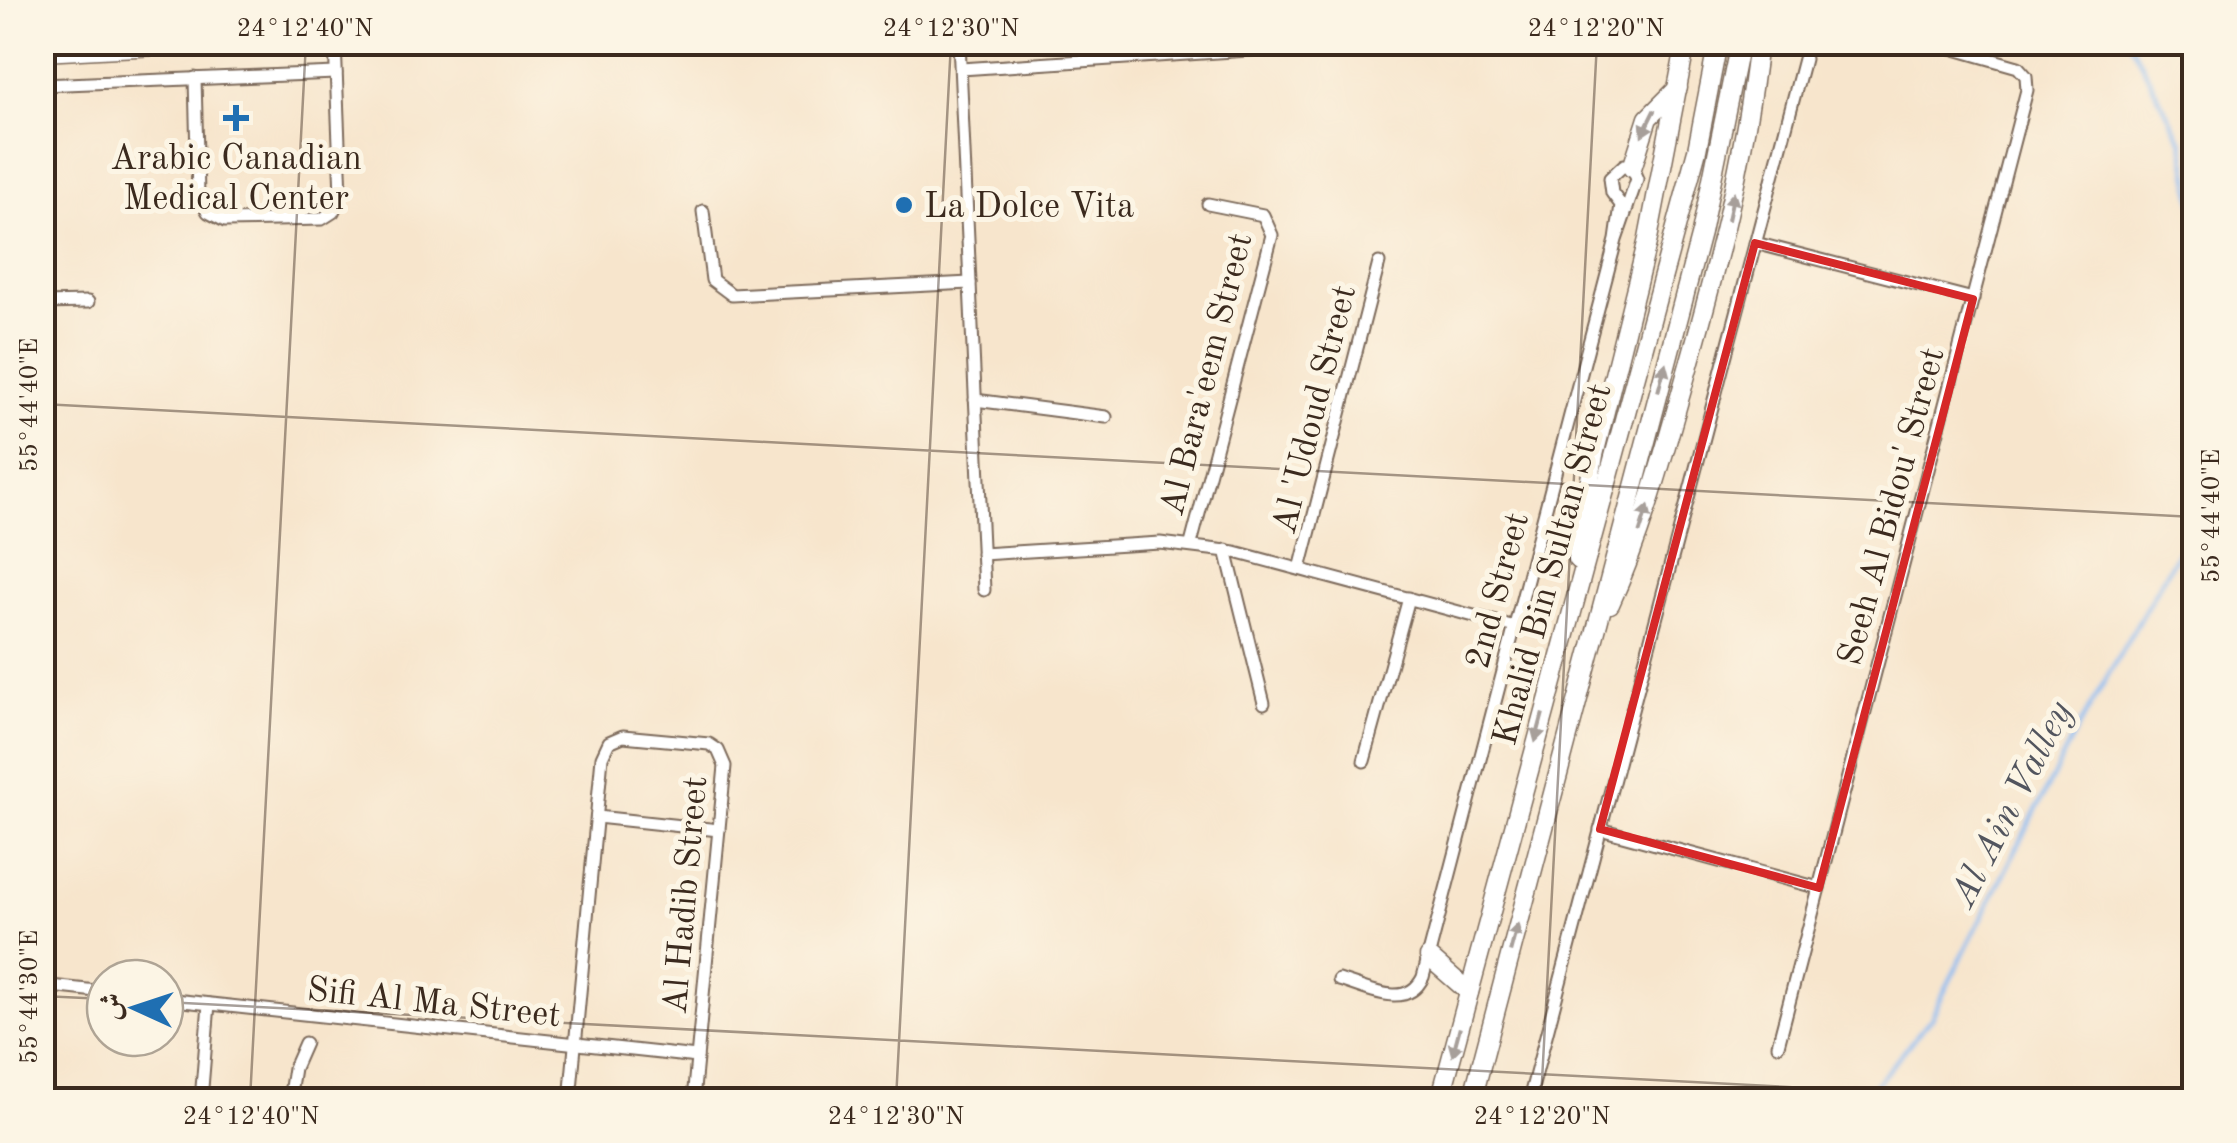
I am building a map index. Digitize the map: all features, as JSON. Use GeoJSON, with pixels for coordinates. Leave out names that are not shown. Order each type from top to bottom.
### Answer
{"type":"FeatureCollection","features":[{"type":"Feature","properties":{"kind":"main road"},"geometry":{"type":"LineString","coordinates":[[42,52],[232,42]]}},
{"type":"Feature","properties":{"kind":"main road"},"geometry":{"type":"LineString","coordinates":[[1572,600],[1594,455],[1648,238],[1686,42]]}},
{"type":"Feature","properties":{"kind":"main road","name":"Khalid Bin Sultan Street"},"geometry":{"type":"LineString","coordinates":[[1440,1100],[1572,600],[1697,150],[1718,42]]}},
{"type":"Feature","properties":{"kind":"main road","name":"Khalid Bin Sultan Street"},"geometry":{"type":"LineString","coordinates":[[1472,1100],[1594,641],[1639,534],[1694,348],[1731,203],[1754,45]]}},
{"type":"Feature","properties":{"kind":"main road"},"geometry":{"type":"LineString","coordinates":[[1632,168],[1648,118],[1678,88]]}},
{"type":"Feature","properties":{"kind":"main road"},"geometry":{"type":"LineString","coordinates":[[1430,957],[1469,992]]}},
{"type":"Feature","properties":{"kind":"street"},"geometry":{"type":"LineString","coordinates":[[194,78],[198,195],[208,212],[225,221],[316,220],[333,212],[341,195],[335,42]]}},
{"type":"Feature","properties":{"kind":"street"},"geometry":{"type":"LineString","coordinates":[[960,42],[984,590]]}},
{"type":"Feature","properties":{"kind":"street"},"geometry":{"type":"LineString","coordinates":[[961,69],[1369,42]]}},
{"type":"Feature","properties":{"kind":"street","name":"Seeh Al Bidou' Street"},"geometry":{"type":"LineString","coordinates":[[1778,1045],[2028,83],[2022,71],[2012,64],[1934,43]]}},
{"type":"Feature","properties":{"kind":"street"},"geometry":{"type":"LineString","coordinates":[[1529,1100],[1804,59]]}},
{"type":"Feature","properties":{"kind":"street"},"geometry":{"type":"LineString","coordinates":[[42,86],[336,73]]}},
{"type":"Feature","properties":{"kind":"street","name":"2nd Street"},"geometry":{"type":"LineString","coordinates":[[1339,980],[1394,996],[1406,995],[1420,983],[1430,957],[1616,240],[1636,179],[1632,168],[1619,166],[1610,178],[1612,193],[1621,205],[1616,240]]}},
{"type":"Feature","properties":{"kind":"street","name":"Al Bara'eem Street"},"geometry":{"type":"LineString","coordinates":[[1191,544],[1272,235],[1263,216],[1208,204]]}},
{"type":"Feature","properties":{"kind":"street"},"geometry":{"type":"LineString","coordinates":[[703,212],[712,280],[732,295],[970,283]]}},
{"type":"Feature","properties":{"kind":"street"},"geometry":{"type":"LineString","coordinates":[[1756,243],[1972,299]]}},
{"type":"Feature","properties":{"kind":"street","name":"Al 'Udoud Street"},"geometry":{"type":"LineString","coordinates":[[1300,569],[1379,262]]}},
{"type":"Feature","properties":{"kind":"street"},"geometry":{"type":"LineString","coordinates":[[42,302],[88,302]]}},
{"type":"Feature","properties":{"kind":"street"},"geometry":{"type":"LineString","coordinates":[[975,400],[1106,417]]}},
{"type":"Feature","properties":{"kind":"street"},"geometry":{"type":"LineString","coordinates":[[982,554],[1191,544],[1515,627]]}},
{"type":"Feature","properties":{"kind":"street"},"geometry":{"type":"LineString","coordinates":[[1226,550],[1264,703]]}},
{"type":"Feature","properties":{"kind":"street"},"geometry":{"type":"LineString","coordinates":[[1364,761],[1409,598]]}},
{"type":"Feature","properties":{"kind":"street","name":"Al Hadib Street"},"geometry":{"type":"LineString","coordinates":[[570,1100],[604,752],[613,739],[623,736],[704,743],[718,750],[725,766],[693,1100]]}},
{"type":"Feature","properties":{"kind":"street"},"geometry":{"type":"LineString","coordinates":[[597,817],[718,830]]}},
{"type":"Feature","properties":{"kind":"street"},"geometry":{"type":"LineString","coordinates":[[1600,830],[1819,888]]}},
{"type":"Feature","properties":{"kind":"street"},"geometry":{"type":"LineString","coordinates":[[42,985],[85,990]]}},
{"type":"Feature","properties":{"kind":"street","name":"Sifi Al Ma Street"},"geometry":{"type":"LineString","coordinates":[[185,1001],[697,1057]]}},
{"type":"Feature","properties":{"kind":"street"},"geometry":{"type":"LineString","coordinates":[[200,1100],[209,1004]]}},
{"type":"Feature","properties":{"kind":"street"},"geometry":{"type":"LineString","coordinates":[[289,1100],[294,1068],[305,1043]]}},
{"type":"Feature","properties":{"kind":"highlighted area"},"geometry":{"type":"Polygon","coordinates":[[[1755,243],[1973,299],[1819,888],[1600,829],[1755,243]]]}},
{"type":"Feature","properties":{"kind":"waterway","name":"Al Ain Valley"},"geometry":{"type":"LineString","coordinates":[[2130,42],[2183,143],[2194,206]]}},
{"type":"Feature","properties":{"kind":"waterway","name":"Al Ain Valley"},"geometry":{"type":"LineString","coordinates":[[1863,1100],[1931,1018],[2072,739],[2194,523]]}},
{"type":"Feature","properties":{"kind":"place","name":"Arabic Canadian Medical Center"},"geometry":{"type":"Point","coordinates":[236,118]}},
{"type":"Feature","properties":{"kind":"place","name":"La Dolce Vita"},"geometry":{"type":"Point","coordinates":[904,205]}}]}
